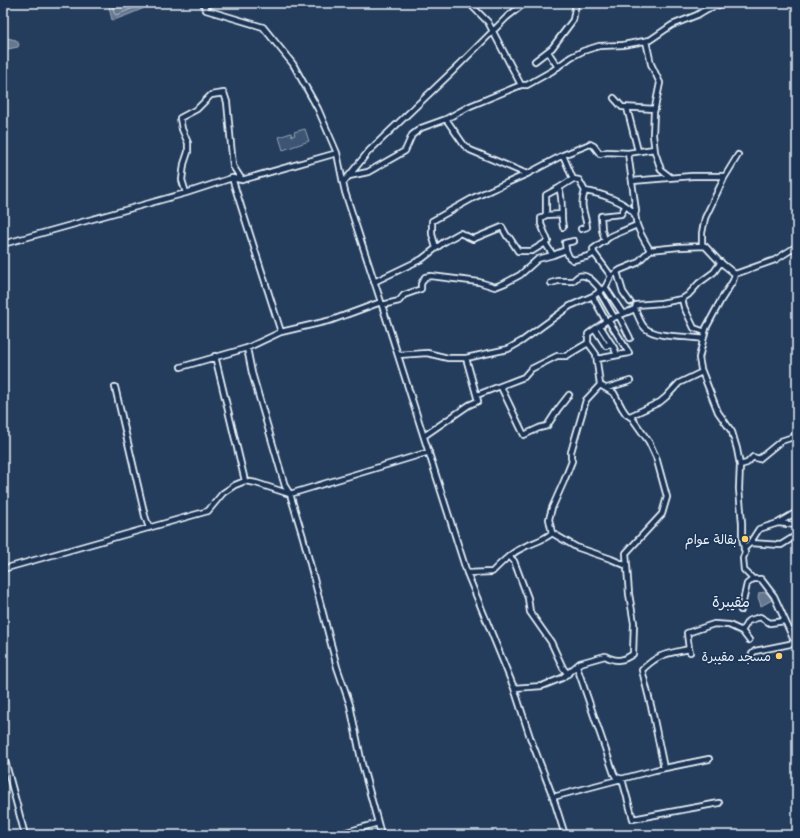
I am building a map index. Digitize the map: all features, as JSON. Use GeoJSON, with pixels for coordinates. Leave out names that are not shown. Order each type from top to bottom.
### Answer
{"type":"FeatureCollection","features":[{"type":"Feature","properties":{"kind":"street"},"geometry":{"type":"LineString","coordinates":[[203,3],[206,10],[263,27],[293,64],[318,109],[337,153],[345,192],[467,573],[514,688],[530,737],[554,797],[565,835]]}},
{"type":"Feature","properties":{"kind":"street"},"geometry":{"type":"LineString","coordinates":[[472,3],[473,7],[488,22],[521,85]]}},
{"type":"Feature","properties":{"kind":"street"},"geometry":{"type":"LineString","coordinates":[[344,183],[369,151],[454,70],[492,31],[507,17],[527,3]]}},
{"type":"Feature","properties":{"kind":"street"},"geometry":{"type":"LineString","coordinates":[[535,61],[552,48],[573,20],[576,3]]}},
{"type":"Feature","properties":{"kind":"street"},"geometry":{"type":"LineString","coordinates":[[349,176],[368,172],[405,151],[412,135],[420,128],[446,119],[470,106],[521,85],[527,85],[558,67],[571,57],[599,46],[650,40],[672,25],[697,15],[707,9],[725,3]]}},
{"type":"Feature","properties":{"kind":"street"},"geometry":{"type":"LineString","coordinates":[[646,41],[651,64],[660,83],[655,109],[653,135],[654,149],[661,170],[670,177]]}},
{"type":"Feature","properties":{"kind":"street"},"geometry":{"type":"LineString","coordinates":[[548,52],[558,67]]}},
{"type":"Feature","properties":{"kind":"street"},"geometry":{"type":"LineString","coordinates":[[186,193],[182,180],[184,164],[188,152],[188,143],[182,129],[180,118],[197,109],[211,95],[224,94],[233,166],[242,180]]}},
{"type":"Feature","properties":{"kind":"street"},"geometry":{"type":"LineString","coordinates":[[614,98],[622,107],[655,109]]}},
{"type":"Feature","properties":{"kind":"street"},"geometry":{"type":"LineString","coordinates":[[627,108],[638,151]]}},
{"type":"Feature","properties":{"kind":"street"},"geometry":{"type":"LineString","coordinates":[[446,119],[470,150],[527,174]]}},
{"type":"Feature","properties":{"kind":"street"},"geometry":{"type":"LineString","coordinates":[[436,248],[432,234],[432,221],[475,197],[527,174],[563,155],[590,144],[594,146],[600,154],[607,152],[628,153],[654,149]]}},
{"type":"Feature","properties":{"kind":"street"},"geometry":{"type":"LineString","coordinates":[[3,244],[186,193],[232,178],[242,180],[337,153]]}},
{"type":"Feature","properties":{"kind":"street"},"geometry":{"type":"LineString","coordinates":[[628,153],[637,225],[643,240],[650,250]]}},
{"type":"Feature","properties":{"kind":"street"},"geometry":{"type":"LineString","coordinates":[[563,155],[574,179],[579,180],[585,191],[582,204],[587,226],[581,229]]}},
{"type":"Feature","properties":{"kind":"street"},"geometry":{"type":"LineString","coordinates":[[702,246],[702,233],[705,218],[725,176],[738,155]]}},
{"type":"Feature","properties":{"kind":"street"},"geometry":{"type":"LineString","coordinates":[[632,180],[692,176],[725,176]]}},
{"type":"Feature","properties":{"kind":"street"},"geometry":{"type":"LineString","coordinates":[[232,178],[281,332]]}},
{"type":"Feature","properties":{"kind":"street"},"geometry":{"type":"LineString","coordinates":[[546,215],[546,195],[574,179]]}},
{"type":"Feature","properties":{"kind":"street"},"geometry":{"type":"LineString","coordinates":[[559,188],[562,197],[563,227]]}},
{"type":"Feature","properties":{"kind":"street"},"geometry":{"type":"LineString","coordinates":[[585,191],[614,199],[635,215]]}},
{"type":"Feature","properties":{"kind":"street"},"geometry":{"type":"LineString","coordinates":[[605,241],[602,230],[601,216],[621,214],[626,207]]}},
{"type":"Feature","properties":{"kind":"street"},"geometry":{"type":"LineString","coordinates":[[374,282],[422,259],[460,233],[474,239],[502,227],[518,251],[532,251],[548,241],[540,224],[541,218],[546,215],[562,214]]}},
{"type":"Feature","properties":{"kind":"street"},"geometry":{"type":"LineString","coordinates":[[612,276],[592,249],[611,236],[637,225]]}},
{"type":"Feature","properties":{"kind":"street"},"geometry":{"type":"LineString","coordinates":[[574,241],[565,243],[569,257],[573,260],[589,256],[594,253]]}},
{"type":"Feature","properties":{"kind":"street"},"geometry":{"type":"LineString","coordinates":[[545,243],[553,255]]}},
{"type":"Feature","properties":{"kind":"street"},"geometry":{"type":"LineString","coordinates":[[398,355],[426,353],[448,358],[466,358],[508,349],[522,341],[570,306],[593,296],[605,287],[612,276],[617,272],[637,263],[650,250],[669,247],[705,246],[734,274],[734,281],[713,314],[705,332],[699,358],[702,372],[718,412],[732,432],[737,449],[740,465],[739,489],[745,553],[743,558],[744,570],[753,579]]}},
{"type":"Feature","properties":{"kind":"street"},"geometry":{"type":"LineString","coordinates":[[734,274],[775,260],[797,246]]}},
{"type":"Feature","properties":{"kind":"street"},"geometry":{"type":"LineString","coordinates":[[181,367],[247,348],[281,332],[332,320],[381,303],[399,300],[404,295],[421,289],[421,284],[425,278],[431,276],[479,282],[495,287],[520,275],[538,259],[566,250]]}},
{"type":"Feature","properties":{"kind":"street"},"geometry":{"type":"LineString","coordinates":[[627,566],[576,547],[552,533],[548,519],[572,461],[570,458],[571,452],[586,400],[600,385],[597,359],[593,348],[588,343],[588,334],[607,321],[635,309],[636,305],[661,303],[682,299],[699,283],[714,272],[720,262]]}},
{"type":"Feature","properties":{"kind":"street"},"geometry":{"type":"LineString","coordinates":[[617,272],[623,292],[630,302]]}},
{"type":"Feature","properties":{"kind":"street"},"geometry":{"type":"LineString","coordinates":[[550,283],[558,281],[573,281],[578,277],[584,276],[591,280],[618,316]]}},
{"type":"Feature","properties":{"kind":"street"},"geometry":{"type":"LineString","coordinates":[[605,287],[630,338]]}},
{"type":"Feature","properties":{"kind":"street"},"geometry":{"type":"LineString","coordinates":[[593,296],[594,301],[629,353],[597,359]]}},
{"type":"Feature","properties":{"kind":"street"},"geometry":{"type":"LineString","coordinates":[[682,299],[684,307],[694,328],[705,332]]}},
{"type":"Feature","properties":{"kind":"street"},"geometry":{"type":"LineString","coordinates":[[635,309],[646,329],[655,333],[703,339]]}},
{"type":"Feature","properties":{"kind":"street"},"geometry":{"type":"LineString","coordinates":[[600,326],[617,356]]}},
{"type":"Feature","properties":{"kind":"street"},"geometry":{"type":"LineString","coordinates":[[595,329],[606,346],[611,343]]}},
{"type":"Feature","properties":{"kind":"street"},"geometry":{"type":"LineString","coordinates":[[477,395],[524,377],[531,369],[556,356],[566,356],[588,343]]}},
{"type":"Feature","properties":{"kind":"street"},"geometry":{"type":"LineString","coordinates":[[247,348],[262,408],[285,486],[290,494],[337,666],[350,706],[362,764],[382,835]]}},
{"type":"Feature","properties":{"kind":"street"},"geometry":{"type":"LineString","coordinates":[[215,356],[245,481]]}},
{"type":"Feature","properties":{"kind":"street"},"geometry":{"type":"LineString","coordinates":[[424,436],[469,405],[478,401],[466,358]]}},
{"type":"Feature","properties":{"kind":"street"},"geometry":{"type":"LineString","coordinates":[[630,416],[660,402],[680,383],[702,372]]}},
{"type":"Feature","properties":{"kind":"street"},"geometry":{"type":"LineString","coordinates":[[607,388],[630,381]]}},
{"type":"Feature","properties":{"kind":"street"},"geometry":{"type":"LineString","coordinates":[[514,688],[542,686],[562,678],[580,663],[605,656],[614,661],[627,658],[633,654],[634,623],[629,594],[626,553],[662,514],[667,497],[654,452],[649,442],[630,416],[622,408],[614,393],[600,385]]}},
{"type":"Feature","properties":{"kind":"street"},"geometry":{"type":"LineString","coordinates":[[115,387],[149,528]]}},
{"type":"Feature","properties":{"kind":"street"},"geometry":{"type":"LineString","coordinates":[[501,387],[524,435],[547,426],[569,395]]}},
{"type":"Feature","properties":{"kind":"street"},"geometry":{"type":"LineString","coordinates":[[740,465],[747,463],[753,457],[760,459],[781,441],[793,438],[797,434]]}},
{"type":"Feature","properties":{"kind":"street"},"geometry":{"type":"LineString","coordinates":[[3,569],[208,511],[223,493],[235,485],[245,481],[256,482],[290,494],[429,452]]}},
{"type":"Feature","properties":{"kind":"street"},"geometry":{"type":"LineString","coordinates":[[744,549],[750,543],[758,529],[778,523],[795,513]]}},
{"type":"Feature","properties":{"kind":"street"},"geometry":{"type":"LineString","coordinates":[[778,523],[797,525]]}},
{"type":"Feature","properties":{"kind":"street"},"geometry":{"type":"LineString","coordinates":[[467,573],[492,572],[509,556],[526,546],[545,539],[552,533]]}},
{"type":"Feature","properties":{"kind":"street"},"geometry":{"type":"LineString","coordinates":[[750,543],[781,545],[797,535]]}},
{"type":"Feature","properties":{"kind":"street"},"geometry":{"type":"LineString","coordinates":[[509,556],[514,561],[528,598],[530,612],[551,642],[563,668],[568,674]]}},
{"type":"Feature","properties":{"kind":"street"},"geometry":{"type":"LineString","coordinates":[[741,610],[747,584],[753,579],[761,579],[774,596],[796,645],[755,651],[752,654]]}},
{"type":"Feature","properties":{"kind":"street"},"geometry":{"type":"LineString","coordinates":[[742,631],[748,621],[760,617],[770,623],[785,621]]}},
{"type":"Feature","properties":{"kind":"street"},"geometry":{"type":"LineString","coordinates":[[664,768],[654,717],[642,670],[658,656],[689,651],[688,632],[714,624],[729,624],[742,631],[749,640]]}},
{"type":"Feature","properties":{"kind":"street"},"geometry":{"type":"LineString","coordinates":[[577,667],[614,774],[616,777],[622,779]]}},
{"type":"Feature","properties":{"kind":"street"},"geometry":{"type":"LineString","coordinates":[[3,754],[26,835]]}},
{"type":"Feature","properties":{"kind":"street"},"geometry":{"type":"LineString","coordinates":[[554,797],[664,768],[709,759]]}},
{"type":"Feature","properties":{"kind":"street"},"geometry":{"type":"LineString","coordinates":[[622,779],[632,818],[634,819],[719,803]]}},
{"type":"Feature","properties":{"kind":"street"},"geometry":{"type":"LineString","coordinates":[[336,835],[378,822]]}},
{"type":"Feature","properties":{"kind":"shaded area"},"geometry":{"type":"Polygon","coordinates":[[[305,129],[309,141],[283,150],[279,137],[291,133],[292,136],[295,135],[294,132],[305,129]]]}},
{"type":"Feature","properties":{"kind":"water"},"geometry":{"type":"Polygon","coordinates":[[[108,3],[166,3],[154,7],[149,6],[112,20],[108,3]]]}},
{"type":"Feature","properties":{"kind":"water"},"geometry":{"type":"Polygon","coordinates":[[[3,37],[16,40],[19,44],[18,47],[3,50],[3,37]]]}},
{"type":"Feature","properties":{"kind":"water"},"geometry":{"type":"Polygon","coordinates":[[[765,592],[771,596],[772,600],[761,606],[758,597],[759,593],[765,592]]]}},
{"type":"Feature","properties":{"kind":"place","name":"بقالة عوام"},"geometry":{"type":"Point","coordinates":[745,539]}},
{"type":"Feature","properties":{"kind":"place","name":"مسجد مقيبرة"},"geometry":{"type":"Point","coordinates":[779,656]}},
{"type":"Feature","properties":{"kind":"district","name":"مقيبرة"},"geometry":{"type":"Point","coordinates":[731,602]}}]}
